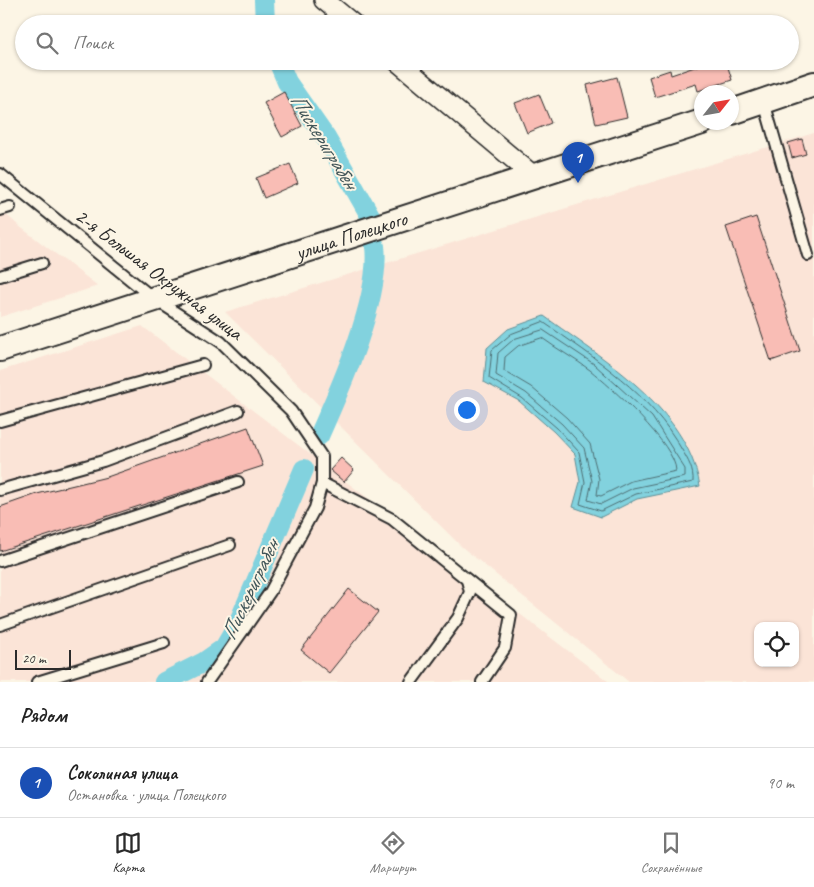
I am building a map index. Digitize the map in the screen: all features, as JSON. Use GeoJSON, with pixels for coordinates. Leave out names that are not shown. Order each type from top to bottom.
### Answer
{"type":"FeatureCollection","features":[{"type":"Feature","properties":{"kind":"street"},"geometry":{"type":"LineString","coordinates":[[324,0],[342,15]]}},
{"type":"Feature","properties":{"kind":"street"},"geometry":{"type":"LineString","coordinates":[[408,70],[536,178]]}},
{"type":"Feature","properties":{"kind":"street"},"geometry":{"type":"LineString","coordinates":[[739,110],[814,84]]}},
{"type":"Feature","properties":{"kind":"street","name":"улица Полецкого"},"geometry":{"type":"LineString","coordinates":[[0,349],[153,298],[536,178],[694,125]]}},
{"type":"Feature","properties":{"kind":"lane"},"geometry":{"type":"LineString","coordinates":[[764,102],[808,255]]}},
{"type":"Feature","properties":{"kind":"lane","name":"2-я Большая Окружная улица"},"geometry":{"type":"LineString","coordinates":[[0,174],[153,298],[221,342],[291,411],[322,458],[322,482],[315,508],[270,592],[207,682]]}},
{"type":"Feature","properties":{"kind":"lane"},"geometry":{"type":"LineString","coordinates":[[0,276],[42,263]]}},
{"type":"Feature","properties":{"kind":"lane"},"geometry":{"type":"LineString","coordinates":[[0,421],[203,366]]}},
{"type":"Feature","properties":{"kind":"lane"},"geometry":{"type":"LineString","coordinates":[[0,490],[103,461],[238,411]]}},
{"type":"Feature","properties":{"kind":"lane"},"geometry":{"type":"LineString","coordinates":[[0,561],[238,482]]}},
{"type":"Feature","properties":{"kind":"lane"},"geometry":{"type":"LineString","coordinates":[[322,482],[392,519],[511,615],[506,648],[482,682]]}},
{"type":"Feature","properties":{"kind":"lane"},"geometry":{"type":"LineString","coordinates":[[0,625],[230,545]]}},
{"type":"Feature","properties":{"kind":"lane"},"geometry":{"type":"LineString","coordinates":[[411,682],[458,618],[470,592],[467,580]]}},
{"type":"Feature","properties":{"kind":"lane"},"geometry":{"type":"LineString","coordinates":[[37,682],[164,643]]}},
{"type":"Feature","properties":{"kind":"shaded area"},"geometry":{"type":"Polygon","coordinates":[[[814,133],[814,682],[629,682],[462,547],[225,312],[814,133]]]}},
{"type":"Feature","properties":{"kind":"shaded area"},"geometry":{"type":"Polygon","coordinates":[[[0,209],[19,226],[98,286],[0,317],[0,209]]]}},
{"type":"Feature","properties":{"kind":"shaded area"},"geometry":{"type":"Polygon","coordinates":[[[142,326],[609,682],[0,682],[0,371],[142,326]]]}},
{"type":"Feature","properties":{"kind":"water"},"geometry":{"type":"Polygon","coordinates":[[[544,316],[616,368],[660,409],[678,432],[692,458],[700,486],[637,499],[601,517],[573,507],[580,482],[575,454],[554,432],[519,401],[484,382],[487,348],[508,329],[544,316]]]}},
{"type":"Feature","properties":{"kind":"building"},"geometry":{"type":"Polygon","coordinates":[[[670,70],[671,75],[686,70],[729,70],[732,80],[717,85],[696,84],[655,97],[649,77],[670,70]]]}},
{"type":"Feature","properties":{"kind":"building"},"geometry":{"type":"Polygon","coordinates":[[[617,77],[627,117],[596,124],[587,85],[617,77]]]}},
{"type":"Feature","properties":{"kind":"building"},"geometry":{"type":"Polygon","coordinates":[[[284,92],[302,126],[282,137],[264,103],[284,92]]]}},
{"type":"Feature","properties":{"kind":"building"},"geometry":{"type":"Polygon","coordinates":[[[539,94],[551,123],[527,133],[515,103],[539,94]]]}},
{"type":"Feature","properties":{"kind":"building"},"geometry":{"type":"Polygon","coordinates":[[[802,139],[806,154],[792,158],[788,143],[802,139]]]}},
{"type":"Feature","properties":{"kind":"building"},"geometry":{"type":"Polygon","coordinates":[[[290,164],[298,183],[264,198],[256,178],[290,164]]]}},
{"type":"Feature","properties":{"kind":"building"},"geometry":{"type":"Polygon","coordinates":[[[756,217],[800,351],[771,361],[726,227],[756,217]]]}},
{"type":"Feature","properties":{"kind":"building"},"geometry":{"type":"Polygon","coordinates":[[[248,427],[263,466],[0,551],[0,507],[37,494],[107,477],[248,427]]]}},
{"type":"Feature","properties":{"kind":"building"},"geometry":{"type":"Polygon","coordinates":[[[341,458],[354,470],[344,482],[330,470],[341,458]]]}},
{"type":"Feature","properties":{"kind":"building"},"geometry":{"type":"Polygon","coordinates":[[[349,589],[378,612],[329,673],[301,650],[349,589]]]}},
{"type":"Feature","properties":{"kind":"waterway","name":"Пискериграбен"},"geometry":{"type":"LineString","coordinates":[[264,0],[265,15]]}},
{"type":"Feature","properties":{"kind":"waterway","name":"Пискериграбен"},"geometry":{"type":"LineString","coordinates":[[282,70],[287,82],[326,138],[372,219]]}},
{"type":"Feature","properties":{"kind":"waterway","name":"Пискериграбен"},"geometry":{"type":"LineString","coordinates":[[319,436],[348,368],[366,316],[372,291],[375,246]]}},
{"type":"Feature","properties":{"kind":"waterway","name":"Пискериграбен"},"geometry":{"type":"LineString","coordinates":[[164,682],[204,662],[224,648],[237,626],[304,469]]}},
{"type":"Feature","properties":{"kind":"place","name":"Соколиная улица"},"geometry":{"type":"Point","coordinates":[578,183]}}]}
